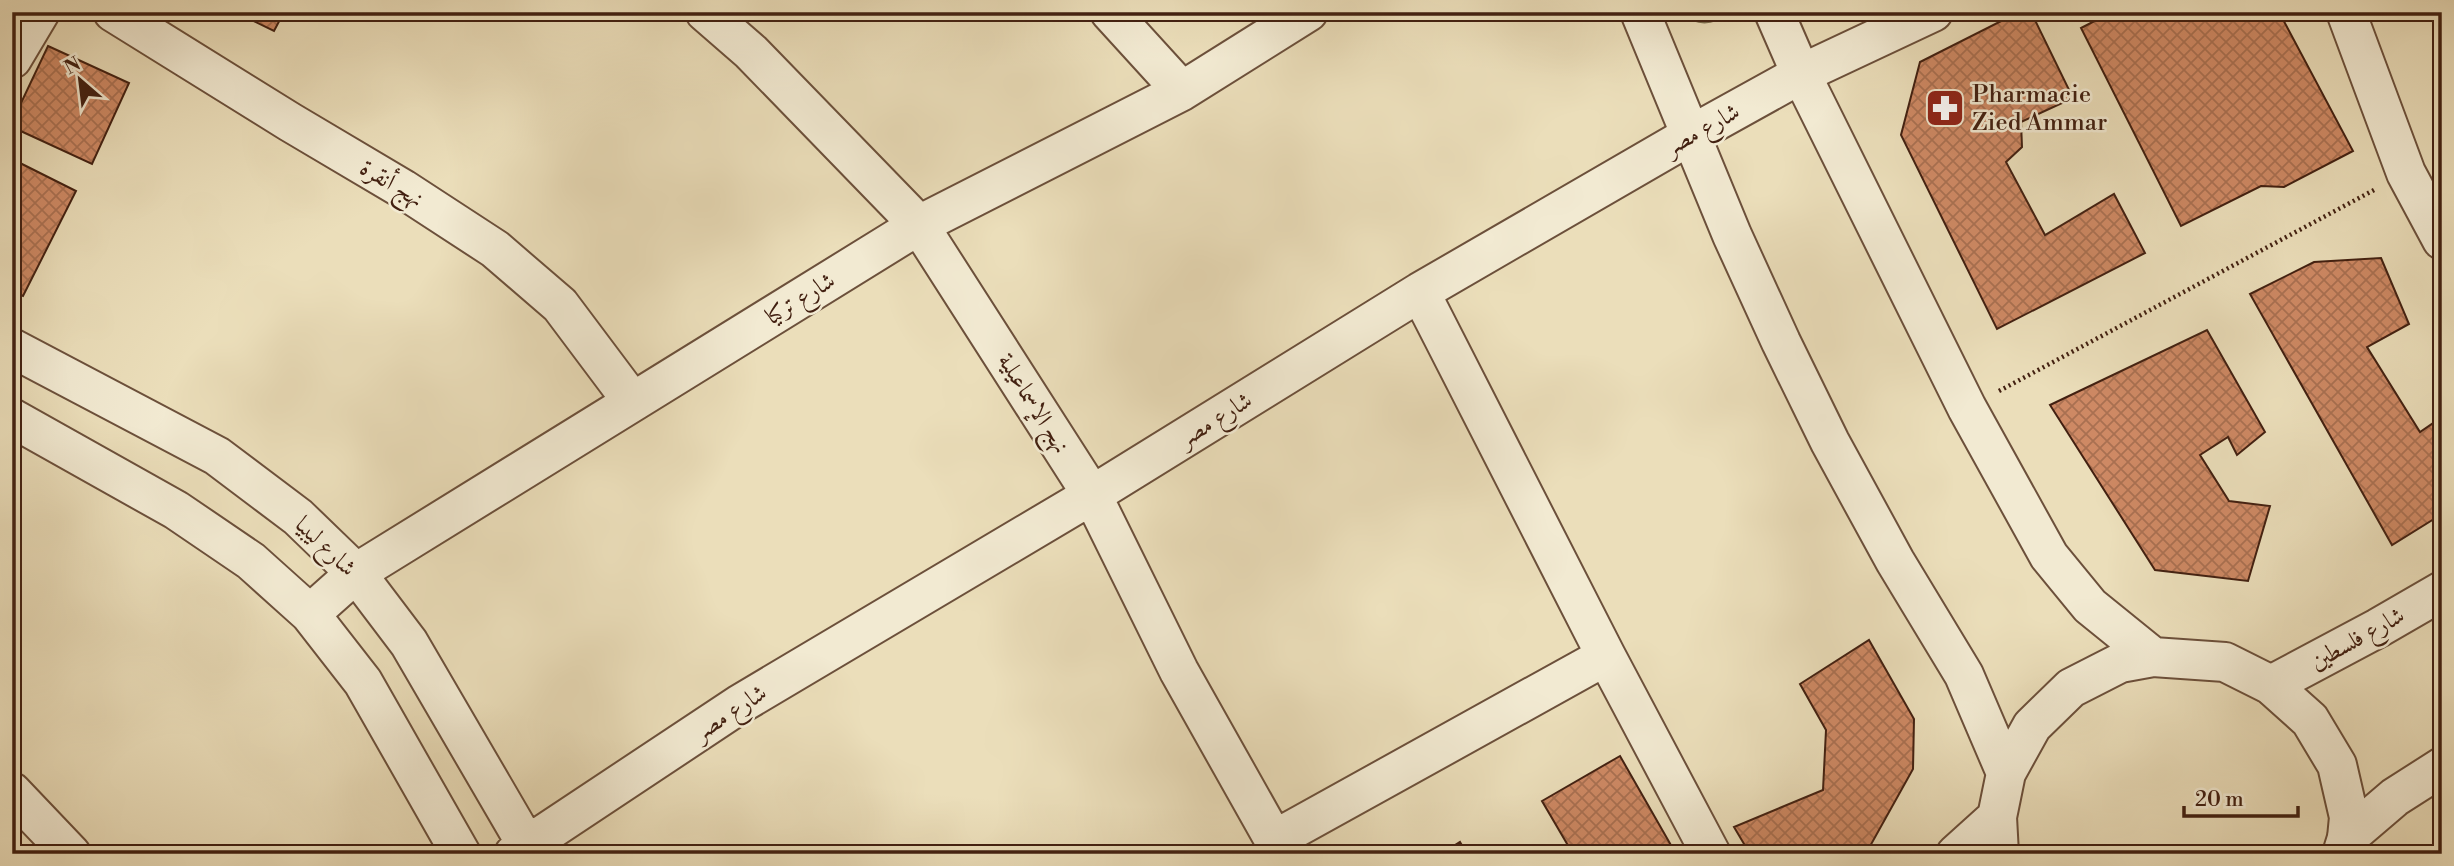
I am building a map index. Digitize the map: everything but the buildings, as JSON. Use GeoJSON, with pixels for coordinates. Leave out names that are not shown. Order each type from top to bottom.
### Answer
{"type":"FeatureCollection","features":[{"type":"Feature","properties":{"kind":"street"},"geometry":{"type":"LineString","coordinates":[[12,59],[40,12]]}},
{"type":"Feature","properties":{"kind":"street","name":"نهج أنقرة"},"geometry":{"type":"LineString","coordinates":[[113,12],[278,115],[403,188],[495,248],[560,304],[632,401]]}},
{"type":"Feature","properties":{"kind":"street","name":"نهج الإسماعيلية"},"geometry":{"type":"LineString","coordinates":[[705,12],[751,51],[919,225],[1092,495],[1179,671],[1278,847]]}},
{"type":"Feature","properties":{"kind":"street"},"geometry":{"type":"LineString","coordinates":[[1110,12],[1182,91]]}},
{"type":"Feature","properties":{"kind":"street","name":"شارع تركيا"},"geometry":{"type":"LineString","coordinates":[[310,614],[355,573],[919,225],[1182,91],[1308,12]]}},
{"type":"Feature","properties":{"kind":"street"},"geometry":{"type":"LineString","coordinates":[[1640,12],[1690,135],[1781,342],[1830,442],[1895,561],[1964,676],[2006,774]]}},
{"type":"Feature","properties":{"kind":"street"},"geometry":{"type":"LineString","coordinates":[[1774,12],[1801,74],[1967,408],[2049,556],[2090,607],[2153,657]]}},
{"type":"Feature","properties":{"kind":"street","name":"شارع مصر"},"geometry":{"type":"LineString","coordinates":[[524,851],[740,704],[1092,495],[1420,292],[1690,135],[1801,74],[1933,12]]}},
{"type":"Feature","properties":{"kind":"street"},"geometry":{"type":"LineString","coordinates":[[2346,12],[2406,173],[2442,240]]}},
{"type":"Feature","properties":{"kind":"street"},"geometry":{"type":"LineString","coordinates":[[1420,292],[1606,656],[1712,854]]}},
{"type":"Feature","properties":{"kind":"street","name":"شارع ليبيا"},"geometry":{"type":"LineString","coordinates":[[12,348],[218,456],[298,517],[355,573],[409,643],[524,851]]}},
{"type":"Feature","properties":{"kind":"street"},"geometry":{"type":"LineString","coordinates":[[12,418],[176,510],[251,561],[310,614],[363,682],[461,854]]}},
{"type":"Feature","properties":{"kind":"street","name":"شارع فلسطين"},"geometry":{"type":"LineString","coordinates":[[2271,685],[2442,591]]}},
{"type":"Feature","properties":{"kind":"street"},"geometry":{"type":"LineString","coordinates":[[1278,847],[1606,656]]}},
{"type":"Feature","properties":{"kind":"street"},"geometry":{"type":"LineString","coordinates":[[1956,854],[1998,835],[2006,774],[2032,726],[2071,688],[2120,663],[2153,657],[2225,663],[2271,685],[2310,720],[2337,765],[2349,817],[2345,846]]}},
{"type":"Feature","properties":{"kind":"street"},"geometry":{"type":"LineString","coordinates":[[2345,846],[2395,797],[2442,767]]}},
{"type":"Feature","properties":{"kind":"street"},"geometry":{"type":"LineString","coordinates":[[12,792],[71,854]]}},
{"type":"Feature","properties":{"kind":"path"},"geometry":{"type":"LineString","coordinates":[[1967,408],[2406,173]]}},
{"type":"Feature","properties":{"kind":"green space"},"geometry":{"type":"Polygon","coordinates":[[[1677,12],[1732,12],[1711,22],[1698,22],[1677,12]]]}},
{"type":"Feature","properties":{"kind":"place","name":"Pharmacie Zied Ammar"},"geometry":{"type":"Point","coordinates":[1945,108]}}]}
